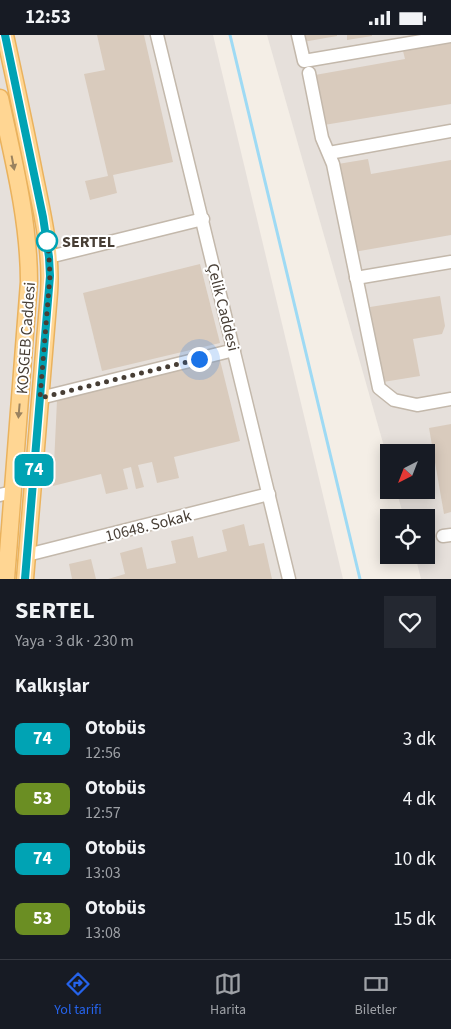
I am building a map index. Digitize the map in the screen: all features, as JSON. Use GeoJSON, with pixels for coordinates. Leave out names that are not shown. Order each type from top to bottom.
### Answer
{"type":"FeatureCollection","features":[{"type":"Feature","properties":{"kind":"main road","name":"KOSGEB Caddesi"},"geometry":{"type":"LineString","coordinates":[[5,35],[43,217],[50,276],[25,579]]}},
{"type":"Feature","properties":{"kind":"main road","name":"KOSGEB Caddesi"},"geometry":{"type":"LineString","coordinates":[[0,98],[4,138],[27,237],[29,268],[28,302],[6,493],[6,579]]}},
{"type":"Feature","properties":{"kind":"street","name":"Çelik Caddesi"},"geometry":{"type":"LineString","coordinates":[[157,35],[289,579]]}},
{"type":"Feature","properties":{"kind":"street"},"geometry":{"type":"LineString","coordinates":[[298,35],[304,61],[451,36]]}},
{"type":"Feature","properties":{"kind":"street"},"geometry":{"type":"LineString","coordinates":[[309,73],[322,138],[333,163],[379,388],[394,400],[417,405],[451,399]]}},
{"type":"Feature","properties":{"kind":"street"},"geometry":{"type":"LineString","coordinates":[[328,153],[451,131]]}},
{"type":"Feature","properties":{"kind":"street"},"geometry":{"type":"LineString","coordinates":[[4,138],[26,133]]}},
{"type":"Feature","properties":{"kind":"street"},"geometry":{"type":"LineString","coordinates":[[49,257],[202,219]]}},
{"type":"Feature","properties":{"kind":"street"},"geometry":{"type":"LineString","coordinates":[[356,278],[451,262]]}},
{"type":"Feature","properties":{"kind":"street"},"geometry":{"type":"LineString","coordinates":[[40,398],[234,350]]}},
{"type":"Feature","properties":{"kind":"street","name":"10648. Sokak"},"geometry":{"type":"LineString","coordinates":[[27,555],[268,494]]}},
{"type":"Feature","properties":{"kind":"shaded area"},"geometry":{"type":"Polygon","coordinates":[[[0,35],[213,35],[343,579],[0,579],[0,35]]]}},
{"type":"Feature","properties":{"kind":"shaded area"},"geometry":{"type":"Polygon","coordinates":[[[267,35],[451,35],[451,579],[421,579],[417,564],[435,564],[435,509],[402,509],[399,499],[435,499],[435,444],[383,444],[267,35]]]}},
{"type":"Feature","properties":{"kind":"building"},"geometry":{"type":"Polygon","coordinates":[[[97,35],[144,35],[173,162],[113,175],[117,193],[90,200],[85,181],[108,176],[84,74],[105,70],[97,35]]]}},
{"type":"Feature","properties":{"kind":"building"},"geometry":{"type":"Polygon","coordinates":[[[302,35],[337,35],[337,36],[303,42],[302,35]]]}},
{"type":"Feature","properties":{"kind":"building"},"geometry":{"type":"Polygon","coordinates":[[[347,35],[372,35],[372,36],[347,40],[347,35]]]}},
{"type":"Feature","properties":{"kind":"building"},"geometry":{"type":"Polygon","coordinates":[[[451,43],[451,104],[324,125],[315,75],[405,59],[403,51],[451,43]]]}},
{"type":"Feature","properties":{"kind":"building"},"geometry":{"type":"Polygon","coordinates":[[[368,159],[371,174],[451,160],[451,235],[354,252],[338,164],[368,159]]]}},
{"type":"Feature","properties":{"kind":"building"},"geometry":{"type":"Polygon","coordinates":[[[200,264],[220,343],[102,371],[83,293],[200,264]]]}},
{"type":"Feature","properties":{"kind":"building"},"geometry":{"type":"Polygon","coordinates":[[[440,296],[445,326],[442,334],[413,339],[420,376],[383,382],[370,307],[440,296]]]}},
{"type":"Feature","properties":{"kind":"building"},"geometry":{"type":"Polygon","coordinates":[[[220,360],[240,441],[174,457],[179,478],[157,483],[152,462],[138,465],[144,487],[136,489],[131,467],[123,469],[128,489],[106,494],[101,474],[53,486],[57,400],[220,360]]]}},
{"type":"Feature","properties":{"kind":"building"},"geometry":{"type":"Polygon","coordinates":[[[451,424],[451,512],[444,514],[435,462],[435,444],[432,444],[429,428],[451,424]]]}},
{"type":"Feature","properties":{"kind":"building"},"geometry":{"type":"Polygon","coordinates":[[[244,524],[249,546],[264,543],[272,579],[108,579],[125,574],[120,553],[142,547],[147,569],[176,563],[171,541],[193,536],[198,558],[227,551],[222,530],[244,524]]]}},
{"type":"Feature","properties":{"kind":"building"},"geometry":{"type":"Polygon","coordinates":[[[91,559],[96,579],[72,579],[69,564],[91,559]]]}},
{"type":"Feature","properties":{"kind":"waterway"},"geometry":{"type":"LineString","coordinates":[[230,35],[360,579]]}},
{"type":"Feature","properties":{"kind":"bus line","name":"74"},"geometry":{"type":"LineString","coordinates":[[5,35],[43,217],[50,276],[25,579]]}},
{"type":"Feature","properties":{"kind":"place","name":"SERTEL"},"geometry":{"type":"Point","coordinates":[47,241]}},
{"type":"Feature","properties":{"kind":"route"},"geometry":{"type":"LineString","coordinates":[[47,241],[47,237],[50,276],[40,398],[199,359]]}}]}
